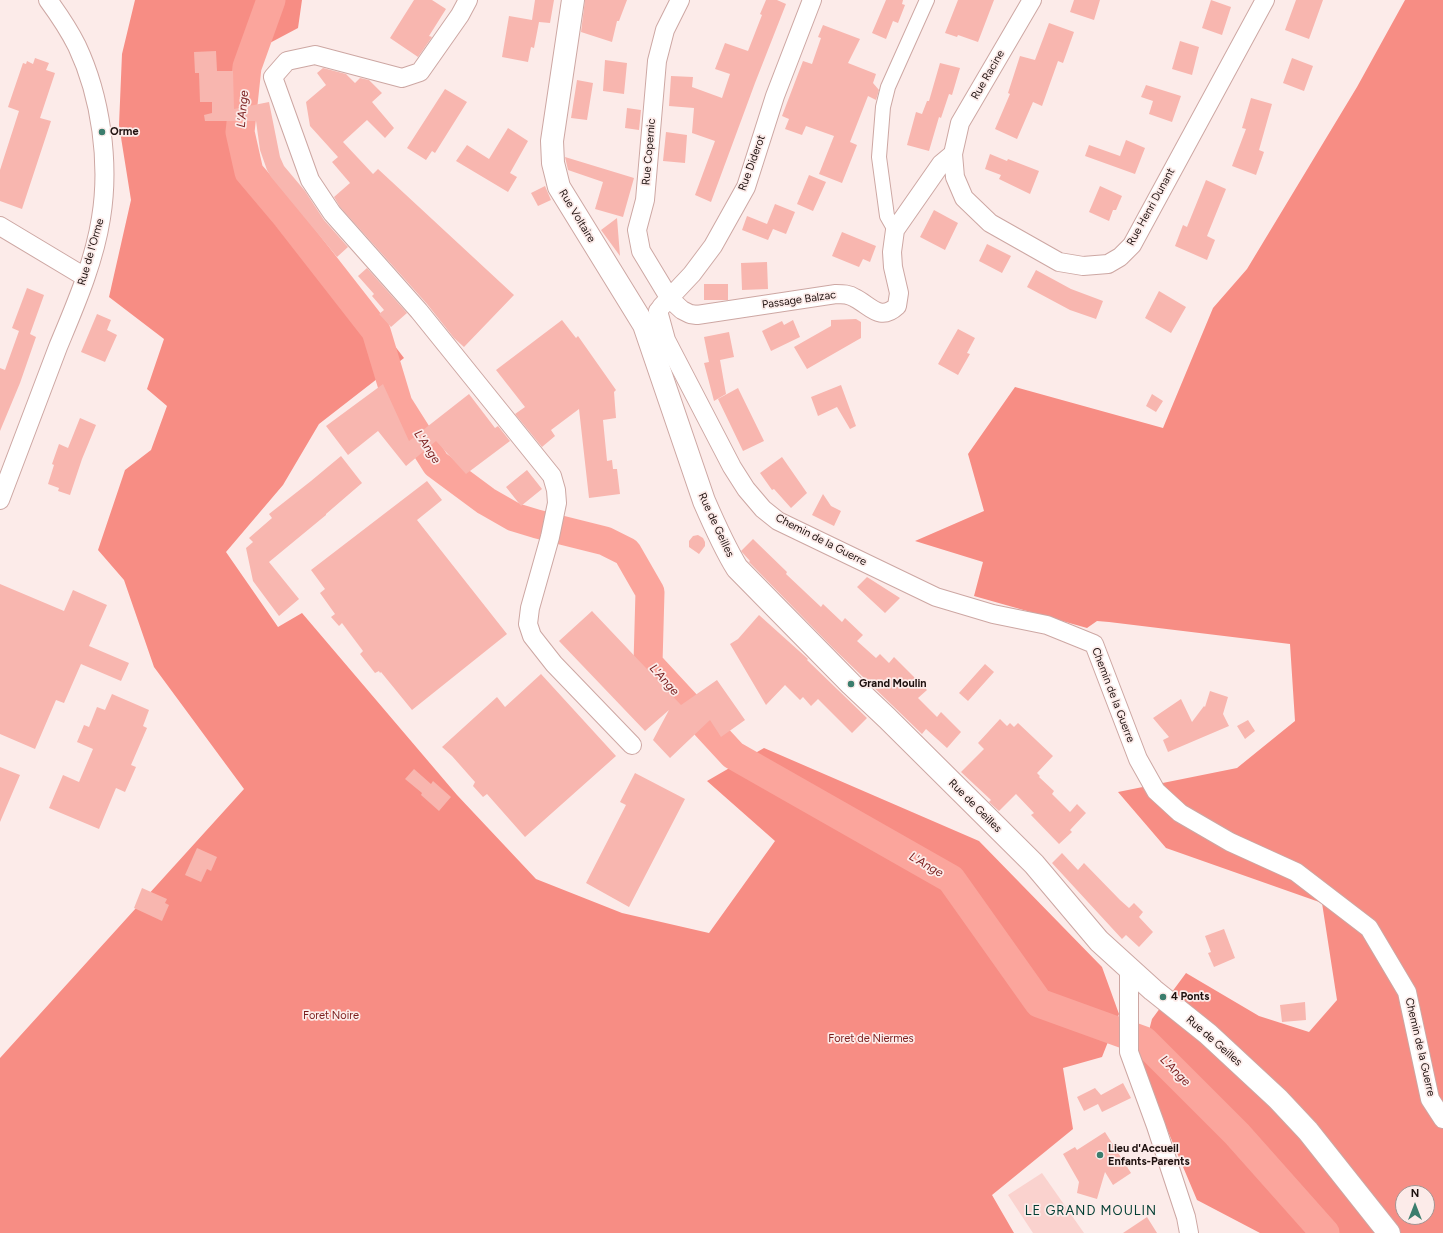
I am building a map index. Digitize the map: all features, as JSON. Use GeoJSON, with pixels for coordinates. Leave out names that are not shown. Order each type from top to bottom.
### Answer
{"type":"FeatureCollection","features":[{"type":"Feature","properties":{"kind":"street","name":"Rue de l'Orme"},"geometry":{"type":"LineString","coordinates":[[0,500],[85,277],[101,219],[104,200],[105,172],[102,132],[98,110],[78,48],[65,24],[48,0]]}},
{"type":"Feature","properties":{"kind":"street"},"geometry":{"type":"LineString","coordinates":[[468,0],[460,16],[420,72],[402,78],[315,55],[288,61],[273,77],[310,180],[332,213],[420,311],[552,476],[557,496],[555,517],[530,608],[528,624],[532,636],[554,664],[632,745]]}},
{"type":"Feature","properties":{"kind":"street","name":"Rue Voltaire"},"geometry":{"type":"LineString","coordinates":[[573,0],[552,141],[553,163],[559,187],[657,312]]}},
{"type":"Feature","properties":{"kind":"street","name":"Rue Copernic"},"geometry":{"type":"LineString","coordinates":[[657,312],[637,230],[645,200],[657,61],[665,30],[680,0]]}},
{"type":"Feature","properties":{"kind":"street","name":"Rue Diderot"},"geometry":{"type":"LineString","coordinates":[[657,312],[692,274],[713,246],[746,187],[775,96],[812,0]]}},
{"type":"Feature","properties":{"kind":"street"},"geometry":{"type":"LineString","coordinates":[[895,230],[887,216],[879,157],[883,107],[888,88],[927,0]]}},
{"type":"Feature","properties":{"kind":"street","name":"Rue Racine"},"geometry":{"type":"LineString","coordinates":[[953,154],[960,123],[1032,0]]}},
{"type":"Feature","properties":{"kind":"street","name":"Rue Henri Dunant"},"geometry":{"type":"LineString","coordinates":[[953,154],[955,177],[964,198],[990,223],[1059,262],[1083,266],[1108,264],[1120,257],[1132,245],[1265,0]]}},
{"type":"Feature","properties":{"kind":"street","name":"Passage Balzac"},"geometry":{"type":"LineString","coordinates":[[657,312],[682,310],[696,315],[836,294],[846,294],[855,297],[877,312],[885,313],[892,311],[897,306],[899,293],[893,267],[892,252],[895,230],[941,164],[953,154]]}},
{"type":"Feature","properties":{"kind":"street"},"geometry":{"type":"LineString","coordinates":[[0,226],[85,277]]}},
{"type":"Feature","properties":{"kind":"street","name":"Rue de Geilles"},"geometry":{"type":"LineString","coordinates":[[657,312],[704,501],[730,557],[738,568],[851,684],[1034,864],[1092,934],[1129,968],[1208,1034],[1278,1099],[1308,1131],[1390,1233]]}},
{"type":"Feature","properties":{"kind":"street","name":"Chemin de la Guerre"},"geometry":{"type":"LineString","coordinates":[[657,312],[666,340],[732,467],[746,489],[763,509],[778,521],[936,597],[994,614],[1047,625],[1094,644],[1138,759],[1156,791],[1180,813],[1230,842],[1296,872],[1369,928],[1407,992],[1430,1099],[1443,1119]]}},
{"type":"Feature","properties":{"kind":"street"},"geometry":{"type":"LineString","coordinates":[[1129,968],[1129,1052],[1186,1217],[1190,1233]]}},
{"type":"Feature","properties":{"kind":"shaded area"},"geometry":{"type":"Polygon","coordinates":[[[1042,1173],[1084,1233],[1033,1233],[1008,1195],[1042,1173]]]}},
{"type":"Feature","properties":{"kind":"green space","name":"Foret Noire"},"geometry":{"type":"Polygon","coordinates":[[[135,0],[302,0],[298,28],[266,45],[247,118],[262,173],[404,358],[319,424],[283,485],[226,552],[278,627],[302,613],[457,795],[536,879],[622,913],[709,933],[775,841],[707,781],[764,748],[979,841],[1102,967],[1119,1014],[1102,1057],[1063,1068],[1073,1129],[992,1195],[1014,1233],[0,1233],[0,1058],[244,789],[154,667],[124,580],[98,550],[125,470],[151,450],[167,406],[147,389],[164,339],[109,297],[131,200],[119,125],[122,54],[135,0]]]}},
{"type":"Feature","properties":{"kind":"green space"},"geometry":{"type":"Polygon","coordinates":[[[1405,0],[1443,0],[1443,1233],[1260,1233],[1197,1200],[1140,1065],[1152,1019],[1186,973],[1259,1016],[1309,1032],[1337,1000],[1322,903],[1166,848],[1118,792],[1237,768],[1295,721],[1290,644],[1097,621],[1087,628],[974,596],[983,562],[915,541],[984,511],[968,454],[1015,387],[1163,428],[1213,308],[1247,269],[1357,87],[1405,0]]]}},
{"type":"Feature","properties":{"kind":"building"},"geometry":{"type":"Polygon","coordinates":[[[414,0],[432,0],[446,9],[429,36],[432,37],[418,57],[390,38],[414,0]]]}},
{"type":"Feature","properties":{"kind":"building"},"geometry":{"type":"Polygon","coordinates":[[[535,0],[554,0],[550,23],[539,22],[534,48],[531,47],[528,62],[502,57],[509,16],[532,20],[535,0]]]}},
{"type":"Feature","properties":{"kind":"building"},"geometry":{"type":"Polygon","coordinates":[[[585,0],[627,0],[619,21],[617,21],[612,42],[581,32],[585,0]]]}},
{"type":"Feature","properties":{"kind":"building"},"geometry":{"type":"Polygon","coordinates":[[[766,0],[777,0],[786,4],[711,202],[695,195],[715,141],[692,133],[694,108],[669,106],[671,76],[693,77],[692,87],[722,98],[730,74],[715,69],[725,43],[748,51],[762,15],[760,14],[766,0]]]}},
{"type":"Feature","properties":{"kind":"building"},"geometry":{"type":"Polygon","coordinates":[[[886,0],[903,0],[902,4],[905,5],[898,23],[893,21],[886,39],[872,33],[886,0]]]}},
{"type":"Feature","properties":{"kind":"building"},"geometry":{"type":"Polygon","coordinates":[[[958,0],[994,0],[978,42],[958,35],[957,37],[945,33],[958,0]]]}},
{"type":"Feature","properties":{"kind":"building"},"geometry":{"type":"Polygon","coordinates":[[[1074,0],[1100,0],[1094,20],[1070,12],[1074,0]]]}},
{"type":"Feature","properties":{"kind":"building"},"geometry":{"type":"Polygon","coordinates":[[[1211,0],[1231,7],[1222,35],[1202,28],[1211,0]]]}},
{"type":"Feature","properties":{"kind":"building"},"geometry":{"type":"Polygon","coordinates":[[[1296,0],[1323,0],[1309,39],[1285,30],[1296,0]]]}},
{"type":"Feature","properties":{"kind":"building"},"geometry":{"type":"Polygon","coordinates":[[[1049,23],[1074,32],[1063,63],[1058,61],[1042,106],[1033,102],[1017,139],[995,129],[1010,94],[1008,93],[1020,56],[1035,60],[1049,23]]]}},
{"type":"Feature","properties":{"kind":"building"},"geometry":{"type":"Polygon","coordinates":[[[823,25],[860,39],[848,63],[876,74],[873,83],[879,90],[876,100],[868,96],[850,142],[857,145],[842,183],[819,174],[834,136],[806,126],[802,135],[785,129],[789,119],[782,116],[803,61],[812,64],[821,38],[818,37],[823,25]]]}},
{"type":"Feature","properties":{"kind":"building"},"geometry":{"type":"Polygon","coordinates":[[[1180,41],[1199,47],[1192,75],[1172,69],[1180,41]]]}},
{"type":"Feature","properties":{"kind":"building"},"geometry":{"type":"Polygon","coordinates":[[[216,51],[217,71],[233,71],[234,109],[269,102],[280,157],[284,166],[305,191],[324,220],[348,247],[337,257],[271,177],[260,150],[256,121],[205,121],[204,115],[212,113],[212,102],[200,102],[199,73],[195,73],[194,52],[216,51]]]}},
{"type":"Feature","properties":{"kind":"building"},"geometry":{"type":"Polygon","coordinates":[[[35,58],[49,63],[46,70],[55,73],[40,118],[51,121],[22,209],[0,201],[0,170],[19,111],[8,107],[23,63],[26,64],[27,61],[33,64],[35,58]]]}},
{"type":"Feature","properties":{"kind":"building"},"geometry":{"type":"Polygon","coordinates":[[[1292,58],[1313,66],[1304,91],[1283,83],[1292,58]]]}},
{"type":"Feature","properties":{"kind":"building"},"geometry":{"type":"Polygon","coordinates":[[[605,60],[627,63],[624,94],[603,91],[605,60]]]}},
{"type":"Feature","properties":{"kind":"building"},"geometry":{"type":"Polygon","coordinates":[[[940,63],[960,68],[952,95],[949,94],[941,118],[939,117],[929,151],[907,145],[916,112],[922,114],[927,101],[929,101],[940,63]]]}},
{"type":"Feature","properties":{"kind":"building"},"geometry":{"type":"Polygon","coordinates":[[[323,68],[346,74],[355,83],[360,78],[369,80],[382,93],[372,102],[394,128],[385,138],[367,120],[343,142],[373,174],[378,169],[514,295],[464,347],[454,338],[427,304],[340,207],[334,197],[350,183],[332,162],[338,157],[310,126],[306,102],[326,85],[317,73],[323,68]]]}},
{"type":"Feature","properties":{"kind":"building"},"geometry":{"type":"Polygon","coordinates":[[[577,80],[593,83],[587,120],[571,118],[577,80]]]}},
{"type":"Feature","properties":{"kind":"building"},"geometry":{"type":"Polygon","coordinates":[[[1146,85],[1181,96],[1172,122],[1149,114],[1153,101],[1141,97],[1146,85]]]}},
{"type":"Feature","properties":{"kind":"building"},"geometry":{"type":"Polygon","coordinates":[[[445,89],[467,102],[435,153],[432,151],[426,160],[407,148],[445,89]]]}},
{"type":"Feature","properties":{"kind":"building"},"geometry":{"type":"Polygon","coordinates":[[[1251,98],[1272,104],[1259,150],[1264,152],[1256,175],[1232,166],[1246,129],[1242,128],[1251,98]]]}},
{"type":"Feature","properties":{"kind":"building"},"geometry":{"type":"Polygon","coordinates":[[[627,108],[641,110],[639,130],[625,128],[627,108]]]}},
{"type":"Feature","properties":{"kind":"building"},"geometry":{"type":"Polygon","coordinates":[[[508,128],[528,141],[510,173],[517,177],[508,192],[456,161],[467,145],[489,159],[508,128]]]}},
{"type":"Feature","properties":{"kind":"building"},"geometry":{"type":"Polygon","coordinates":[[[666,132],[687,135],[685,163],[663,161],[666,132]]]}},
{"type":"Feature","properties":{"kind":"building"},"geometry":{"type":"Polygon","coordinates":[[[1126,140],[1145,148],[1135,174],[1085,156],[1089,145],[1120,156],[1126,140]]]}},
{"type":"Feature","properties":{"kind":"building"},"geometry":{"type":"Polygon","coordinates":[[[990,154],[1039,171],[1030,194],[999,179],[1001,175],[985,169],[990,154]]]}},
{"type":"Feature","properties":{"kind":"building"},"geometry":{"type":"Polygon","coordinates":[[[565,157],[634,178],[623,217],[595,209],[603,182],[568,170],[565,157]]]}},
{"type":"Feature","properties":{"kind":"building"},"geometry":{"type":"Polygon","coordinates":[[[809,175],[826,182],[813,211],[797,204],[809,175]]]}},
{"type":"Feature","properties":{"kind":"building"},"geometry":{"type":"Polygon","coordinates":[[[1206,180],[1226,189],[1207,236],[1215,240],[1207,260],[1175,246],[1183,225],[1187,227],[1206,180]]]}},
{"type":"Feature","properties":{"kind":"building"},"geometry":{"type":"Polygon","coordinates":[[[545,186],[551,200],[538,206],[531,193],[545,186]]]}},
{"type":"Feature","properties":{"kind":"building"},"geometry":{"type":"Polygon","coordinates":[[[1100,186],[1122,196],[1116,210],[1113,210],[1109,221],[1089,212],[1100,186]]]}},
{"type":"Feature","properties":{"kind":"building"},"geometry":{"type":"Polygon","coordinates":[[[775,204],[795,212],[786,234],[773,229],[768,240],[742,230],[747,216],[767,224],[775,204]]]}},
{"type":"Feature","properties":{"kind":"building"},"geometry":{"type":"Polygon","coordinates":[[[934,210],[958,223],[945,250],[920,237],[934,210]]]}},
{"type":"Feature","properties":{"kind":"building"},"geometry":{"type":"Polygon","coordinates":[[[617,218],[620,256],[601,230],[617,218]]]}},
{"type":"Feature","properties":{"kind":"building"},"geometry":{"type":"Polygon","coordinates":[[[842,232],[876,246],[870,262],[863,259],[859,267],[832,256],[842,232]]]}},
{"type":"Feature","properties":{"kind":"building"},"geometry":{"type":"Polygon","coordinates":[[[987,244],[1011,256],[1002,273],[979,261],[987,244]]]}},
{"type":"Feature","properties":{"kind":"building"},"geometry":{"type":"Polygon","coordinates":[[[767,262],[768,289],[742,290],[741,263],[767,262]]]}},
{"type":"Feature","properties":{"kind":"building"},"geometry":{"type":"Polygon","coordinates":[[[367,268],[407,313],[391,327],[379,314],[384,310],[372,296],[374,294],[358,276],[367,268]]]}},
{"type":"Feature","properties":{"kind":"building"},"geometry":{"type":"Polygon","coordinates":[[[1036,270],[1071,289],[1103,301],[1096,319],[1070,310],[1027,287],[1036,270]]]}},
{"type":"Feature","properties":{"kind":"building"},"geometry":{"type":"Polygon","coordinates":[[[704,284],[728,284],[728,300],[704,300],[704,284]]]}},
{"type":"Feature","properties":{"kind":"building"},"geometry":{"type":"Polygon","coordinates":[[[27,288],[44,295],[30,334],[36,337],[20,383],[0,431],[0,368],[5,370],[19,331],[12,328],[27,288]]]}},
{"type":"Feature","properties":{"kind":"building"},"geometry":{"type":"Polygon","coordinates":[[[1159,291],[1186,307],[1171,333],[1145,318],[1159,291]]]}},
{"type":"Feature","properties":{"kind":"building"},"geometry":{"type":"Polygon","coordinates":[[[97,314],[111,320],[107,330],[117,335],[105,362],[81,352],[97,314]]]}},
{"type":"Feature","properties":{"kind":"building"},"geometry":{"type":"Polygon","coordinates":[[[856,319],[861,322],[861,338],[807,369],[794,347],[831,326],[831,320],[856,319]]]}},
{"type":"Feature","properties":{"kind":"building"},"geometry":{"type":"Polygon","coordinates":[[[562,320],[576,338],[578,336],[616,390],[614,392],[616,418],[603,420],[607,461],[612,460],[613,469],[617,469],[620,494],[589,498],[579,409],[551,430],[555,436],[542,447],[515,414],[525,407],[496,370],[562,320]]]}},
{"type":"Feature","properties":{"kind":"building"},"geometry":{"type":"Polygon","coordinates":[[[793,320],[800,337],[771,351],[762,331],[782,321],[784,325],[793,320]]]}},
{"type":"Feature","properties":{"kind":"building"},"geometry":{"type":"Polygon","coordinates":[[[958,329],[975,338],[967,353],[970,354],[958,375],[938,364],[958,329]]]}},
{"type":"Feature","properties":{"kind":"building"},"geometry":{"type":"Polygon","coordinates":[[[729,332],[734,357],[720,360],[726,394],[714,401],[704,363],[709,362],[704,337],[729,332]]]}},
{"type":"Feature","properties":{"kind":"building"},"geometry":{"type":"Polygon","coordinates":[[[383,384],[409,441],[469,394],[495,428],[498,426],[510,441],[466,474],[436,441],[406,466],[378,431],[348,455],[326,426],[383,384]]]}},
{"type":"Feature","properties":{"kind":"building"},"geometry":{"type":"Polygon","coordinates":[[[841,385],[856,426],[850,429],[837,407],[818,416],[811,397],[841,385]]]}},
{"type":"Feature","properties":{"kind":"building"},"geometry":{"type":"Polygon","coordinates":[[[738,388],[764,441],[743,451],[718,399],[738,388]]]}},
{"type":"Feature","properties":{"kind":"building"},"geometry":{"type":"Polygon","coordinates":[[[1152,394],[1163,401],[1156,412],[1146,406],[1152,394]]]}},
{"type":"Feature","properties":{"kind":"building"},"geometry":{"type":"Polygon","coordinates":[[[80,418],[96,425],[82,459],[70,495],[58,491],[59,488],[48,484],[54,465],[52,464],[59,444],[68,448],[80,418]]]}},
{"type":"Feature","properties":{"kind":"building"},"geometry":{"type":"Polygon","coordinates":[[[341,456],[362,483],[269,562],[299,599],[279,616],[253,581],[246,548],[253,542],[249,538],[272,518],[269,514],[341,456]]]}},
{"type":"Feature","properties":{"kind":"building"},"geometry":{"type":"Polygon","coordinates":[[[782,457],[807,493],[791,508],[774,489],[772,490],[760,473],[782,457]]]}},
{"type":"Feature","properties":{"kind":"building"},"geometry":{"type":"Polygon","coordinates":[[[527,470],[542,489],[521,506],[506,487],[527,470]]]}},
{"type":"Feature","properties":{"kind":"building"},"geometry":{"type":"Polygon","coordinates":[[[427,481],[442,500],[417,520],[507,634],[412,710],[381,672],[380,673],[379,671],[375,673],[360,654],[363,651],[342,623],[339,626],[331,617],[335,614],[320,593],[325,589],[311,570],[427,481]]]}},
{"type":"Feature","properties":{"kind":"building"},"geometry":{"type":"Polygon","coordinates":[[[823,494],[831,506],[841,511],[834,526],[812,515],[823,494]]]}},
{"type":"Feature","properties":{"kind":"building"},"geometry":{"type":"Polygon","coordinates":[[[698,535],[703,538],[705,542],[705,546],[699,554],[689,547],[689,541],[693,536],[698,535]]]}},
{"type":"Feature","properties":{"kind":"building"},"geometry":{"type":"Polygon","coordinates":[[[753,539],[787,572],[786,574],[821,607],[823,604],[842,622],[845,618],[863,635],[857,641],[876,658],[880,654],[889,663],[894,657],[927,690],[918,698],[937,717],[941,712],[961,732],[947,748],[926,729],[922,734],[833,648],[749,562],[750,561],[741,551],[753,539]]]}},
{"type":"Feature","properties":{"kind":"building"},"geometry":{"type":"Polygon","coordinates":[[[867,577],[900,598],[885,613],[857,587],[867,577]]]}},
{"type":"Feature","properties":{"kind":"building"},"geometry":{"type":"Polygon","coordinates":[[[0,584],[64,611],[73,590],[107,605],[89,646],[129,663],[121,681],[81,664],[64,703],[56,700],[35,749],[0,734],[0,584]]]}},
{"type":"Feature","properties":{"kind":"building"},"geometry":{"type":"Polygon","coordinates":[[[592,611],[681,705],[717,680],[745,720],[721,737],[710,720],[670,758],[653,740],[669,710],[645,731],[559,641],[592,611]]]}},
{"type":"Feature","properties":{"kind":"building"},"geometry":{"type":"Polygon","coordinates":[[[759,615],[808,659],[807,660],[867,718],[852,733],[818,699],[811,706],[803,697],[800,700],[785,685],[766,705],[730,644],[738,639],[759,615]]]}},
{"type":"Feature","properties":{"kind":"building"},"geometry":{"type":"Polygon","coordinates":[[[985,664],[994,672],[968,701],[959,693],[985,664]]]}},
{"type":"Feature","properties":{"kind":"building"},"geometry":{"type":"Polygon","coordinates":[[[541,674],[616,756],[525,837],[487,794],[483,797],[473,786],[475,782],[442,747],[497,697],[505,707],[541,674]]]}},
{"type":"Feature","properties":{"kind":"building"},"geometry":{"type":"Polygon","coordinates":[[[1210,691],[1228,697],[1223,714],[1229,726],[1168,752],[1163,740],[1169,737],[1153,718],[1181,699],[1192,722],[1204,706],[1205,707],[1210,691]]]}},
{"type":"Feature","properties":{"kind":"building"},"geometry":{"type":"Polygon","coordinates":[[[112,694],[149,710],[143,726],[147,728],[131,765],[136,767],[125,792],[116,788],[99,829],[49,808],[63,775],[79,782],[93,749],[77,742],[84,725],[89,727],[97,707],[105,710],[112,694]]]}},
{"type":"Feature","properties":{"kind":"building"},"geometry":{"type":"Polygon","coordinates":[[[1000,719],[1007,726],[1010,723],[1014,727],[1018,723],[1053,756],[1037,773],[1040,776],[1039,777],[1054,791],[1052,794],[1070,812],[1077,804],[1086,813],[1070,830],[1072,832],[1059,844],[1031,815],[1034,813],[1016,794],[999,811],[989,802],[991,800],[961,772],[984,749],[978,743],[1000,719]]]}},
{"type":"Feature","properties":{"kind":"building"},"geometry":{"type":"Polygon","coordinates":[[[1248,720],[1255,731],[1245,739],[1237,726],[1248,720]]]}},
{"type":"Feature","properties":{"kind":"building"},"geometry":{"type":"Polygon","coordinates":[[[0,767],[20,775],[0,822],[0,767]]]}},
{"type":"Feature","properties":{"kind":"building"},"geometry":{"type":"Polygon","coordinates":[[[414,769],[431,784],[433,781],[451,797],[439,811],[421,795],[422,793],[405,779],[414,769]]]}},
{"type":"Feature","properties":{"kind":"building"},"geometry":{"type":"Polygon","coordinates":[[[635,773],[685,799],[629,907],[586,883],[626,805],[620,802],[635,773]]]}},
{"type":"Feature","properties":{"kind":"building"},"geometry":{"type":"Polygon","coordinates":[[[197,848],[217,857],[211,871],[207,869],[201,882],[185,875],[197,848]]]}},
{"type":"Feature","properties":{"kind":"building"},"geometry":{"type":"Polygon","coordinates":[[[1062,853],[1078,870],[1084,863],[1129,908],[1134,903],[1143,912],[1139,917],[1153,932],[1139,947],[1126,935],[1122,939],[1052,863],[1062,853]]]}},
{"type":"Feature","properties":{"kind":"building"},"geometry":{"type":"Polygon","coordinates":[[[142,888],[167,899],[165,903],[169,905],[162,921],[134,908],[142,888]]]}},
{"type":"Feature","properties":{"kind":"building"},"geometry":{"type":"Polygon","coordinates":[[[1224,929],[1235,958],[1214,967],[1208,953],[1211,952],[1205,936],[1224,929]]]}},
{"type":"Feature","properties":{"kind":"building"},"geometry":{"type":"Polygon","coordinates":[[[1305,1002],[1306,1020],[1282,1022],[1280,1005],[1305,1002]]]}},
{"type":"Feature","properties":{"kind":"building"},"geometry":{"type":"Polygon","coordinates":[[[1123,1083],[1131,1098],[1102,1112],[1098,1104],[1084,1111],[1077,1097],[1095,1088],[1101,1095],[1123,1083]]]}},
{"type":"Feature","properties":{"kind":"building"},"geometry":{"type":"Polygon","coordinates":[[[1105,1132],[1131,1173],[1113,1185],[1105,1172],[1097,1199],[1077,1193],[1079,1182],[1063,1154],[1075,1147],[1077,1150],[1105,1132]]]}},
{"type":"Feature","properties":{"kind":"building"},"geometry":{"type":"Polygon","coordinates":[[[1147,1217],[1157,1233],[1123,1233],[1147,1217]]]}},
{"type":"Feature","properties":{"kind":"waterway","name":"L'Ange"},"geometry":{"type":"LineString","coordinates":[[271,0],[247,67],[240,132],[249,172],[287,217],[376,331],[398,404],[436,464],[486,501],[514,517],[605,541],[627,552],[650,592],[648,663],[733,755],[951,879],[1039,1003],[1144,1041],[1237,1134],[1325,1233]]}},
{"type":"Feature","properties":{"kind":"place","name":"Orme"},"geometry":{"type":"Point","coordinates":[102,132]}},
{"type":"Feature","properties":{"kind":"place","name":"Grand Moulin"},"geometry":{"type":"Point","coordinates":[851,684]}},
{"type":"Feature","properties":{"kind":"place","name":"4 Ponts"},"geometry":{"type":"Point","coordinates":[1163,997]}},
{"type":"Feature","properties":{"kind":"place","name":"Lieu d'Accueil Enfants-Parents"},"geometry":{"type":"Point","coordinates":[1100,1155]}},
{"type":"Feature","properties":{"kind":"district","name":"LE GRAND MOULIN"},"geometry":{"type":"Point","coordinates":[1091,1211]}},
{"type":"Feature","properties":{"kind":"park label","name":"Foret de Niermes"},"geometry":{"type":"Point","coordinates":[871,1039]}}]}
